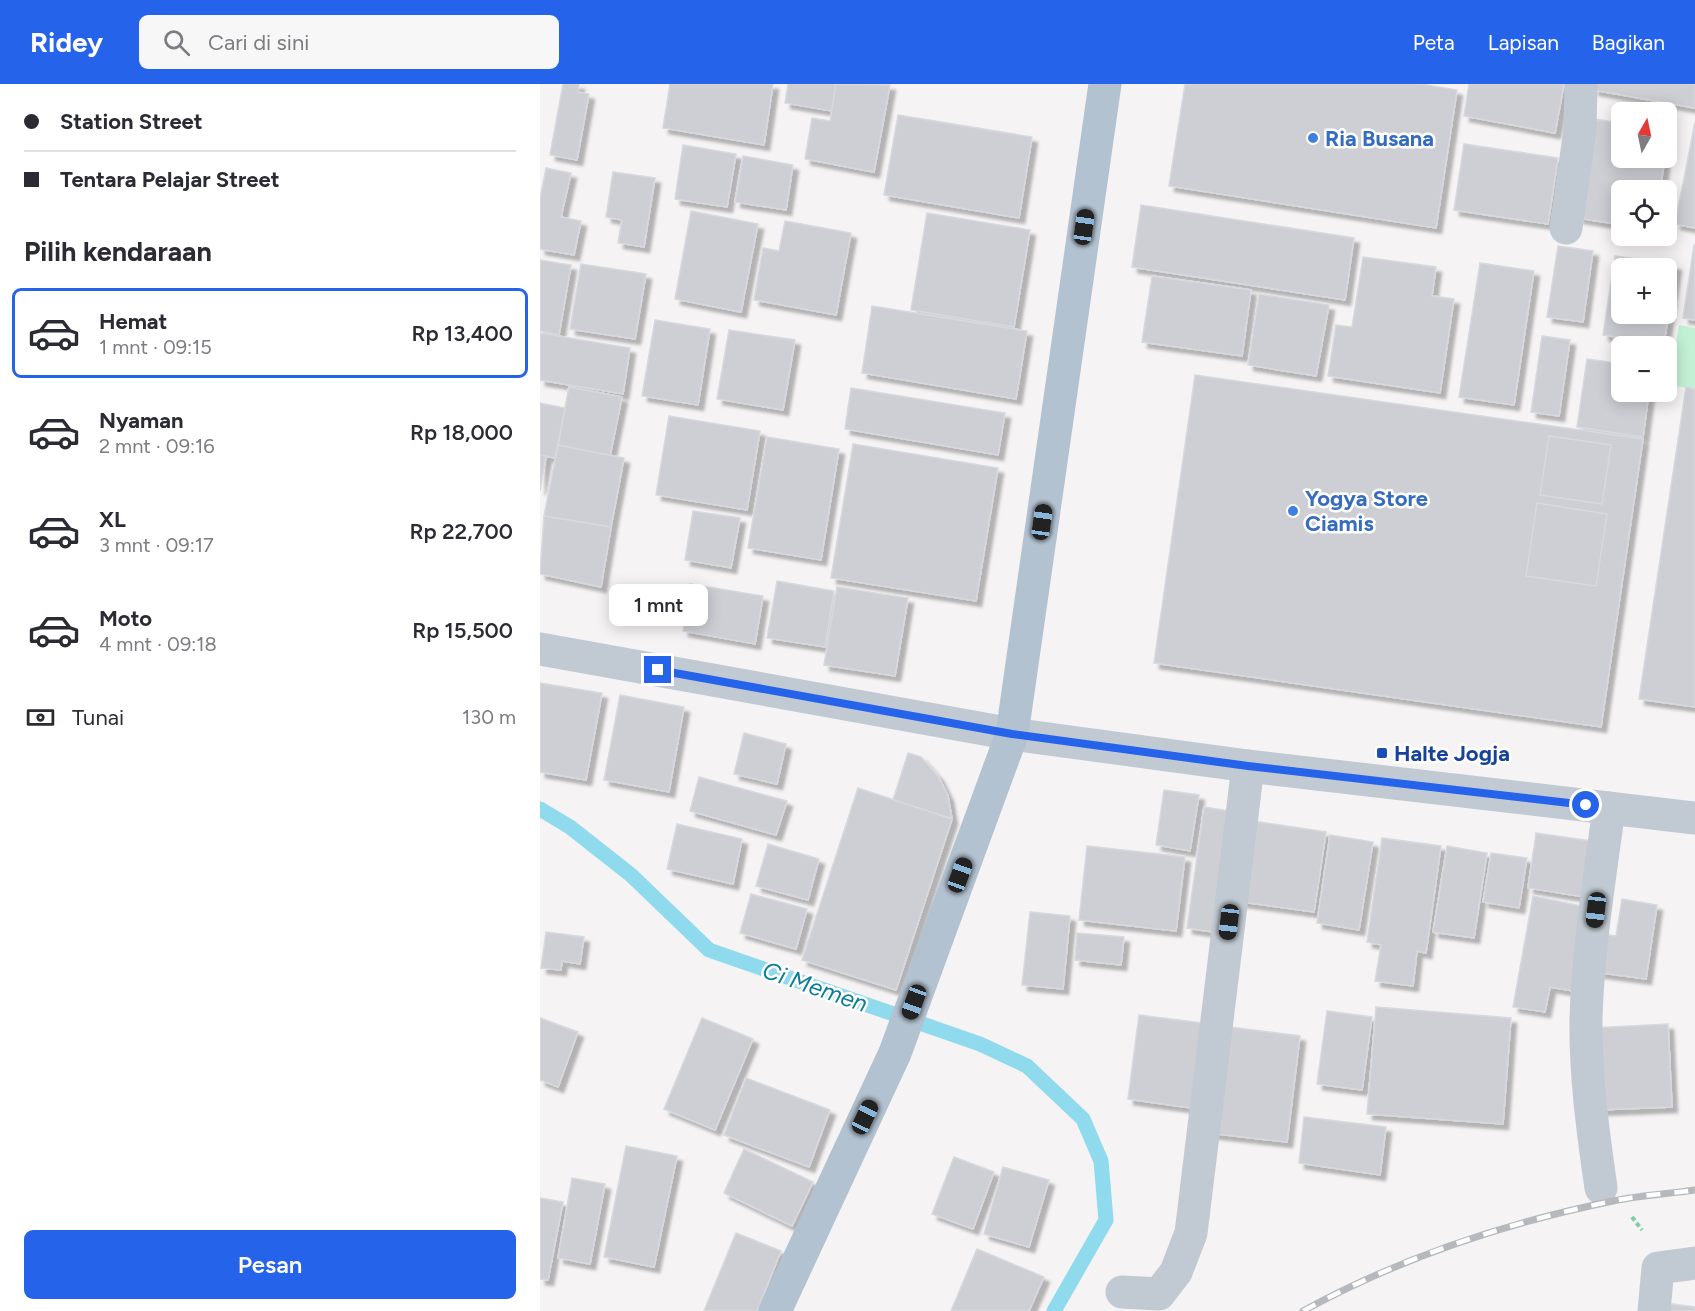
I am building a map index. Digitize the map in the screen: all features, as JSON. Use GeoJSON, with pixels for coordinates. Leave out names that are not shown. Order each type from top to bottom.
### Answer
{"type":"FeatureCollection","features":[{"type":"Feature","properties":{"kind":"main road"},"geometry":{"type":"LineString","coordinates":[[775,1311],[895,1053],[1012,734],[1105,84]]}},
{"type":"Feature","properties":{"kind":"street"},"geometry":{"type":"LineString","coordinates":[[1566,228],[1580,130],[1581,84]]}},
{"type":"Feature","properties":{"kind":"street"},"geometry":{"type":"LineString","coordinates":[[540,649],[1012,734],[1248,766],[1695,818]]}},
{"type":"Feature","properties":{"kind":"street"},"geometry":{"type":"LineString","coordinates":[[1122,1292],[1159,1294],[1176,1272],[1191,1233],[1248,766]]}},
{"type":"Feature","properties":{"kind":"street"},"geometry":{"type":"LineString","coordinates":[[1601,1188],[1592,1128],[1586,1017],[1593,931],[1609,808]]}},
{"type":"Feature","properties":{"kind":"street"},"geometry":{"type":"LineString","coordinates":[[1654,1311],[1658,1268],[1695,1263]]}},
{"type":"Feature","properties":{"kind":"path"},"geometry":{"type":"LineString","coordinates":[[1601,1188],[1639,1224],[1658,1268]]}},
{"type":"Feature","properties":{"kind":"green space"},"geometry":{"type":"Polygon","coordinates":[[[1679,325],[1695,328],[1695,389],[1677,386],[1679,325]]]}},
{"type":"Feature","properties":{"kind":"building"},"geometry":{"type":"Polygon","coordinates":[[[563,84],[579,84],[578,92],[589,94],[577,160],[550,155],[563,84]]]}},
{"type":"Feature","properties":{"kind":"building"},"geometry":{"type":"Polygon","coordinates":[[[670,84],[773,84],[764,145],[663,128],[670,84]]]}},
{"type":"Feature","properties":{"kind":"building"},"geometry":{"type":"Polygon","coordinates":[[[788,84],[836,84],[832,111],[785,103],[788,84]]]}},
{"type":"Feature","properties":{"kind":"building"},"geometry":{"type":"Polygon","coordinates":[[[836,84],[890,85],[874,172],[805,159],[812,118],[830,121],[836,84]]]}},
{"type":"Feature","properties":{"kind":"building","name":"Ria Busana"},"geometry":{"type":"Polygon","coordinates":[[[1185,84],[1421,84],[1457,90],[1436,228],[1169,186],[1185,84]]]}},
{"type":"Feature","properties":{"kind":"building"},"geometry":{"type":"Polygon","coordinates":[[[1469,84],[1564,84],[1555,133],[1464,116],[1469,84]]]}},
{"type":"Feature","properties":{"kind":"building"},"geometry":{"type":"Polygon","coordinates":[[[1594,84],[1695,84],[1695,108],[1677,105],[1677,102],[1661,102],[1593,90],[1594,84]]]}},
{"type":"Feature","properties":{"kind":"building"},"geometry":{"type":"Polygon","coordinates":[[[898,115],[1032,137],[1019,218],[884,195],[898,115]]]}},
{"type":"Feature","properties":{"kind":"building"},"geometry":{"type":"Polygon","coordinates":[[[1593,119],[1611,121],[1611,168],[1663,168],[1662,180],[1611,180],[1611,223],[1578,218],[1593,119]]]}},
{"type":"Feature","properties":{"kind":"building"},"geometry":{"type":"Polygon","coordinates":[[[1695,122],[1695,228],[1677,224],[1677,214],[1695,122]]]}},
{"type":"Feature","properties":{"kind":"building"},"geometry":{"type":"Polygon","coordinates":[[[1464,144],[1558,158],[1548,224],[1454,210],[1464,144]]]}},
{"type":"Feature","properties":{"kind":"building"},"geometry":{"type":"Polygon","coordinates":[[[683,145],[736,154],[727,207],[675,199],[683,145]]]}},
{"type":"Feature","properties":{"kind":"building"},"geometry":{"type":"Polygon","coordinates":[[[743,156],[793,165],[786,210],[735,202],[743,156]]]}},
{"type":"Feature","properties":{"kind":"building"},"geometry":{"type":"Polygon","coordinates":[[[546,168],[571,173],[561,217],[581,221],[574,255],[540,249],[540,199],[546,168]]]}},
{"type":"Feature","properties":{"kind":"building"},"geometry":{"type":"Polygon","coordinates":[[[613,172],[655,178],[644,247],[618,243],[622,220],[606,217],[613,172]]]}},
{"type":"Feature","properties":{"kind":"building"},"geometry":{"type":"Polygon","coordinates":[[[1141,205],[1354,238],[1345,300],[1132,267],[1141,205]]]}},
{"type":"Feature","properties":{"kind":"building"},"geometry":{"type":"Polygon","coordinates":[[[691,211],[758,224],[741,312],[675,299],[691,211]]]}},
{"type":"Feature","properties":{"kind":"building"},"geometry":{"type":"Polygon","coordinates":[[[927,213],[1030,230],[1014,327],[911,310],[927,213]]]}},
{"type":"Feature","properties":{"kind":"building"},"geometry":{"type":"Polygon","coordinates":[[[785,221],[851,233],[836,315],[754,300],[763,248],[779,251],[785,221]]]}},
{"type":"Feature","properties":{"kind":"building"},"geometry":{"type":"Polygon","coordinates":[[[1558,246],[1593,251],[1583,322],[1547,317],[1558,246]]]}},
{"type":"Feature","properties":{"kind":"building"},"geometry":{"type":"Polygon","coordinates":[[[1695,246],[1695,320],[1683,318],[1695,246]]]}},
{"type":"Feature","properties":{"kind":"building"},"geometry":{"type":"Polygon","coordinates":[[[1363,257],[1436,267],[1432,296],[1454,299],[1440,393],[1328,376],[1336,325],[1352,327],[1363,257]]]}},
{"type":"Feature","properties":{"kind":"building"},"geometry":{"type":"Polygon","coordinates":[[[540,260],[571,265],[559,335],[540,331],[540,260]]]}},
{"type":"Feature","properties":{"kind":"building"},"geometry":{"type":"Polygon","coordinates":[[[1480,263],[1534,271],[1514,405],[1459,397],[1480,263]]]}},
{"type":"Feature","properties":{"kind":"building"},"geometry":{"type":"Polygon","coordinates":[[[581,264],[646,274],[635,339],[570,329],[581,264]]]}},
{"type":"Feature","properties":{"kind":"building"},"geometry":{"type":"Polygon","coordinates":[[[1152,276],[1251,290],[1242,356],[1142,342],[1152,276]]]}},
{"type":"Feature","properties":{"kind":"building"},"geometry":{"type":"Polygon","coordinates":[[[1611,282],[1611,324],[1667,324],[1665,336],[1603,335],[1611,282]]]}},
{"type":"Feature","properties":{"kind":"building"},"geometry":{"type":"Polygon","coordinates":[[[1259,294],[1329,305],[1316,376],[1248,365],[1259,294]]]}},
{"type":"Feature","properties":{"kind":"building"},"geometry":{"type":"Polygon","coordinates":[[[872,306],[1027,331],[1016,399],[862,373],[872,306]]]}},
{"type":"Feature","properties":{"kind":"building"},"geometry":{"type":"Polygon","coordinates":[[[655,320],[710,329],[698,405],[642,396],[655,320]]]}},
{"type":"Feature","properties":{"kind":"building"},"geometry":{"type":"Polygon","coordinates":[[[729,330],[795,340],[783,410],[717,399],[729,330]]]}},
{"type":"Feature","properties":{"kind":"building"},"geometry":{"type":"Polygon","coordinates":[[[540,333],[630,348],[623,394],[540,380],[540,333]]]}},
{"type":"Feature","properties":{"kind":"building"},"geometry":{"type":"Polygon","coordinates":[[[1542,336],[1570,340],[1559,416],[1531,412],[1542,336]]]}},
{"type":"Feature","properties":{"kind":"building"},"geometry":{"type":"Polygon","coordinates":[[[1587,359],[1611,362],[1611,402],[1648,402],[1643,437],[1577,427],[1587,359]]]}},
{"type":"Feature","properties":{"kind":"building"},"geometry":{"type":"Polygon","coordinates":[[[1195,375],[1643,439],[1601,727],[1154,663],[1195,375]]]}},
{"type":"Feature","properties":{"kind":"building"},"geometry":{"type":"Polygon","coordinates":[[[569,387],[622,397],[610,456],[558,445],[569,387]]]}},
{"type":"Feature","properties":{"kind":"building"},"geometry":{"type":"Polygon","coordinates":[[[1686,387],[1695,389],[1695,707],[1639,699],[1686,387]]]}},
{"type":"Feature","properties":{"kind":"building"},"geometry":{"type":"Polygon","coordinates":[[[851,388],[1005,413],[998,455],[845,429],[851,388]]]}},
{"type":"Feature","properties":{"kind":"building"},"geometry":{"type":"Polygon","coordinates":[[[540,403],[565,408],[555,458],[540,455],[540,403]]]}},
{"type":"Feature","properties":{"kind":"building"},"geometry":{"type":"Polygon","coordinates":[[[669,416],[760,431],[747,510],[656,495],[669,416]]]}},
{"type":"Feature","properties":{"kind":"building"},"geometry":{"type":"Polygon","coordinates":[[[1549,436],[1611,445],[1602,504],[1540,495],[1549,436]]]}},
{"type":"Feature","properties":{"kind":"building"},"geometry":{"type":"Polygon","coordinates":[[[767,437],[839,449],[821,560],[748,548],[767,437]]]}},
{"type":"Feature","properties":{"kind":"building"},"geometry":{"type":"Polygon","coordinates":[[[853,444],[998,468],[976,601],[831,578],[853,444]]]}},
{"type":"Feature","properties":{"kind":"building"},"geometry":{"type":"Polygon","coordinates":[[[558,445],[624,458],[611,527],[544,516],[558,445]]]}},
{"type":"Feature","properties":{"kind":"building"},"geometry":{"type":"Polygon","coordinates":[[[540,455],[546,456],[540,490],[540,455]]]}},
{"type":"Feature","properties":{"kind":"building"},"geometry":{"type":"Polygon","coordinates":[[[1537,503],[1607,514],[1596,586],[1526,576],[1537,503]]]}},
{"type":"Feature","properties":{"kind":"building"},"geometry":{"type":"Polygon","coordinates":[[[693,511],[740,518],[731,568],[685,560],[693,511]]]}},
{"type":"Feature","properties":{"kind":"building"},"geometry":{"type":"Polygon","coordinates":[[[544,516],[611,527],[601,587],[540,574],[544,516]]]}},
{"type":"Feature","properties":{"kind":"building"},"geometry":{"type":"Polygon","coordinates":[[[777,581],[834,591],[825,647],[767,638],[777,581]]]}},
{"type":"Feature","properties":{"kind":"building"},"geometry":{"type":"Polygon","coordinates":[[[690,584],[763,596],[755,644],[683,631],[690,584]]]}},
{"type":"Feature","properties":{"kind":"building"},"geometry":{"type":"Polygon","coordinates":[[[837,587],[908,598],[895,676],[824,665],[837,587]]]}},
{"type":"Feature","properties":{"kind":"building"},"geometry":{"type":"Polygon","coordinates":[[[540,683],[602,693],[586,780],[540,772],[540,683]]]}},
{"type":"Feature","properties":{"kind":"building"},"geometry":{"type":"Polygon","coordinates":[[[620,695],[684,707],[669,792],[604,780],[620,695]]]}},
{"type":"Feature","properties":{"kind":"building"},"geometry":{"type":"Polygon","coordinates":[[[744,733],[786,744],[777,784],[734,774],[744,733]]]}},
{"type":"Feature","properties":{"kind":"building"},"geometry":{"type":"Polygon","coordinates":[[[908,753],[921,757],[938,776],[948,796],[952,819],[893,800],[908,753]]]}},
{"type":"Feature","properties":{"kind":"building"},"geometry":{"type":"Polygon","coordinates":[[[699,777],[787,801],[776,835],[690,811],[699,777]]]}},
{"type":"Feature","properties":{"kind":"building"},"geometry":{"type":"Polygon","coordinates":[[[858,788],[952,819],[896,990],[802,960],[858,788]]]}},
{"type":"Feature","properties":{"kind":"building"},"geometry":{"type":"Polygon","coordinates":[[[1164,790],[1199,795],[1190,851],[1156,845],[1164,790]]]}},
{"type":"Feature","properties":{"kind":"building"},"geometry":{"type":"Polygon","coordinates":[[[1204,807],[1236,812],[1219,933],[1187,928],[1204,807]]]}},
{"type":"Feature","properties":{"kind":"building"},"geometry":{"type":"Polygon","coordinates":[[[1246,820],[1326,832],[1314,912],[1235,901],[1246,820]]]}},
{"type":"Feature","properties":{"kind":"building"},"geometry":{"type":"Polygon","coordinates":[[[677,824],[742,839],[733,884],[667,869],[677,824]]]}},
{"type":"Feature","properties":{"kind":"building"},"geometry":{"type":"Polygon","coordinates":[[[1536,833],[1598,842],[1590,898],[1528,888],[1536,833]]]}},
{"type":"Feature","properties":{"kind":"building"},"geometry":{"type":"Polygon","coordinates":[[[1330,835],[1373,842],[1359,930],[1317,923],[1330,835]]]}},
{"type":"Feature","properties":{"kind":"building"},"geometry":{"type":"Polygon","coordinates":[[[1382,838],[1441,846],[1426,953],[1417,951],[1413,986],[1375,981],[1381,945],[1367,942],[1382,838]]]}},
{"type":"Feature","properties":{"kind":"building"},"geometry":{"type":"Polygon","coordinates":[[[768,844],[819,859],[808,900],[756,886],[768,844]]]}},
{"type":"Feature","properties":{"kind":"building"},"geometry":{"type":"Polygon","coordinates":[[[1087,846],[1185,857],[1176,931],[1079,920],[1087,846]]]}},
{"type":"Feature","properties":{"kind":"building"},"geometry":{"type":"Polygon","coordinates":[[[1447,846],[1487,853],[1474,938],[1433,932],[1447,846]]]}},
{"type":"Feature","properties":{"kind":"building"},"geometry":{"type":"Polygon","coordinates":[[[1491,853],[1527,858],[1519,908],[1483,902],[1491,853]]]}},
{"type":"Feature","properties":{"kind":"building"},"geometry":{"type":"Polygon","coordinates":[[[751,894],[807,909],[796,949],[740,933],[751,894]]]}},
{"type":"Feature","properties":{"kind":"building"},"geometry":{"type":"Polygon","coordinates":[[[1533,896],[1581,906],[1580,992],[1550,987],[1545,1012],[1513,1007],[1533,896]]]}},
{"type":"Feature","properties":{"kind":"building"},"geometry":{"type":"Polygon","coordinates":[[[1622,899],[1657,905],[1646,979],[1595,972],[1601,934],[1616,936],[1622,899]]]}},
{"type":"Feature","properties":{"kind":"building"},"geometry":{"type":"Polygon","coordinates":[[[1030,912],[1070,916],[1063,989],[1022,985],[1030,912]]]}},
{"type":"Feature","properties":{"kind":"building"},"geometry":{"type":"Polygon","coordinates":[[[546,932],[584,937],[580,964],[562,961],[561,970],[541,968],[546,932]]]}},
{"type":"Feature","properties":{"kind":"building"},"geometry":{"type":"Polygon","coordinates":[[[1077,933],[1124,937],[1121,965],[1075,960],[1077,933]]]}},
{"type":"Feature","properties":{"kind":"building"},"geometry":{"type":"Polygon","coordinates":[[[1376,1007],[1511,1018],[1503,1124],[1367,1114],[1376,1007]]]}},
{"type":"Feature","properties":{"kind":"building"},"geometry":{"type":"Polygon","coordinates":[[[1327,1011],[1372,1017],[1362,1090],[1317,1084],[1327,1011]]]}},
{"type":"Feature","properties":{"kind":"building"},"geometry":{"type":"Polygon","coordinates":[[[1139,1015],[1202,1023],[1191,1108],[1128,1099],[1139,1015]]]}},
{"type":"Feature","properties":{"kind":"building"},"geometry":{"type":"Polygon","coordinates":[[[540,1018],[578,1032],[558,1087],[540,1080],[540,1018]]]}},
{"type":"Feature","properties":{"kind":"building"},"geometry":{"type":"Polygon","coordinates":[[[702,1018],[753,1039],[715,1130],[664,1109],[702,1018]]]}},
{"type":"Feature","properties":{"kind":"building"},"geometry":{"type":"Polygon","coordinates":[[[1668,1024],[1672,1107],[1597,1110],[1592,1028],[1668,1024]]]}},
{"type":"Feature","properties":{"kind":"building"},"geometry":{"type":"Polygon","coordinates":[[[1222,1026],[1300,1036],[1287,1142],[1209,1133],[1222,1026]]]}},
{"type":"Feature","properties":{"kind":"building"},"geometry":{"type":"Polygon","coordinates":[[[746,1078],[830,1110],[809,1167],[724,1135],[746,1078]]]}},
{"type":"Feature","properties":{"kind":"building"},"geometry":{"type":"Polygon","coordinates":[[[1304,1117],[1386,1127],[1380,1175],[1299,1163],[1304,1117]]]}},
{"type":"Feature","properties":{"kind":"building"},"geometry":{"type":"Polygon","coordinates":[[[626,1146],[677,1156],[654,1267],[604,1257],[626,1146]]]}},
{"type":"Feature","properties":{"kind":"building"},"geometry":{"type":"Polygon","coordinates":[[[744,1149],[813,1182],[792,1226],[724,1193],[744,1149]]]}},
{"type":"Feature","properties":{"kind":"building"},"geometry":{"type":"Polygon","coordinates":[[[954,1157],[994,1172],[973,1229],[932,1214],[954,1157]]]}},
{"type":"Feature","properties":{"kind":"building"},"geometry":{"type":"Polygon","coordinates":[[[1003,1167],[1049,1180],[1029,1247],[984,1234],[1003,1167]]]}},
{"type":"Feature","properties":{"kind":"building"},"geometry":{"type":"Polygon","coordinates":[[[572,1178],[605,1184],[590,1264],[558,1258],[572,1178]]]}},
{"type":"Feature","properties":{"kind":"building"},"geometry":{"type":"Polygon","coordinates":[[[540,1198],[563,1202],[548,1280],[540,1279],[540,1198]]]}},
{"type":"Feature","properties":{"kind":"building"},"geometry":{"type":"Polygon","coordinates":[[[736,1233],[781,1251],[757,1311],[704,1311],[736,1233]]]}},
{"type":"Feature","properties":{"kind":"building"},"geometry":{"type":"Polygon","coordinates":[[[977,1249],[1044,1277],[1029,1311],[951,1311],[977,1249]]]}},
{"type":"Feature","properties":{"kind":"building"},"geometry":{"type":"Polygon","coordinates":[[[1664,1303],[1695,1307],[1695,1311],[1662,1311],[1664,1303]]]}},
{"type":"Feature","properties":{"kind":"waterway","name":"Ci Memen"},"geometry":{"type":"LineString","coordinates":[[540,809],[570,827],[631,875],[709,950],[980,1044],[1027,1066],[1083,1119],[1101,1161],[1106,1220],[1054,1311]]}},
{"type":"Feature","properties":{"kind":"railway"},"geometry":{"type":"LineString","coordinates":[[1303,1311],[1377,1275],[1493,1231],[1613,1201],[1695,1190]]}},
{"type":"Feature","properties":{"kind":"place","name":"Ria Busana"},"geometry":{"type":"Point","coordinates":[1313,138]}},
{"type":"Feature","properties":{"kind":"place","name":"Yogya Store Ciamis"},"geometry":{"type":"Point","coordinates":[1293,511]}},
{"type":"Feature","properties":{"kind":"place","name":"Halte Jogja"},"geometry":{"type":"Point","coordinates":[1382,753]}},
{"type":"Feature","properties":{"kind":"route"},"geometry":{"type":"LineString","coordinates":[[658,670],[1012,734],[1248,766],[1586,805]]}}]}
